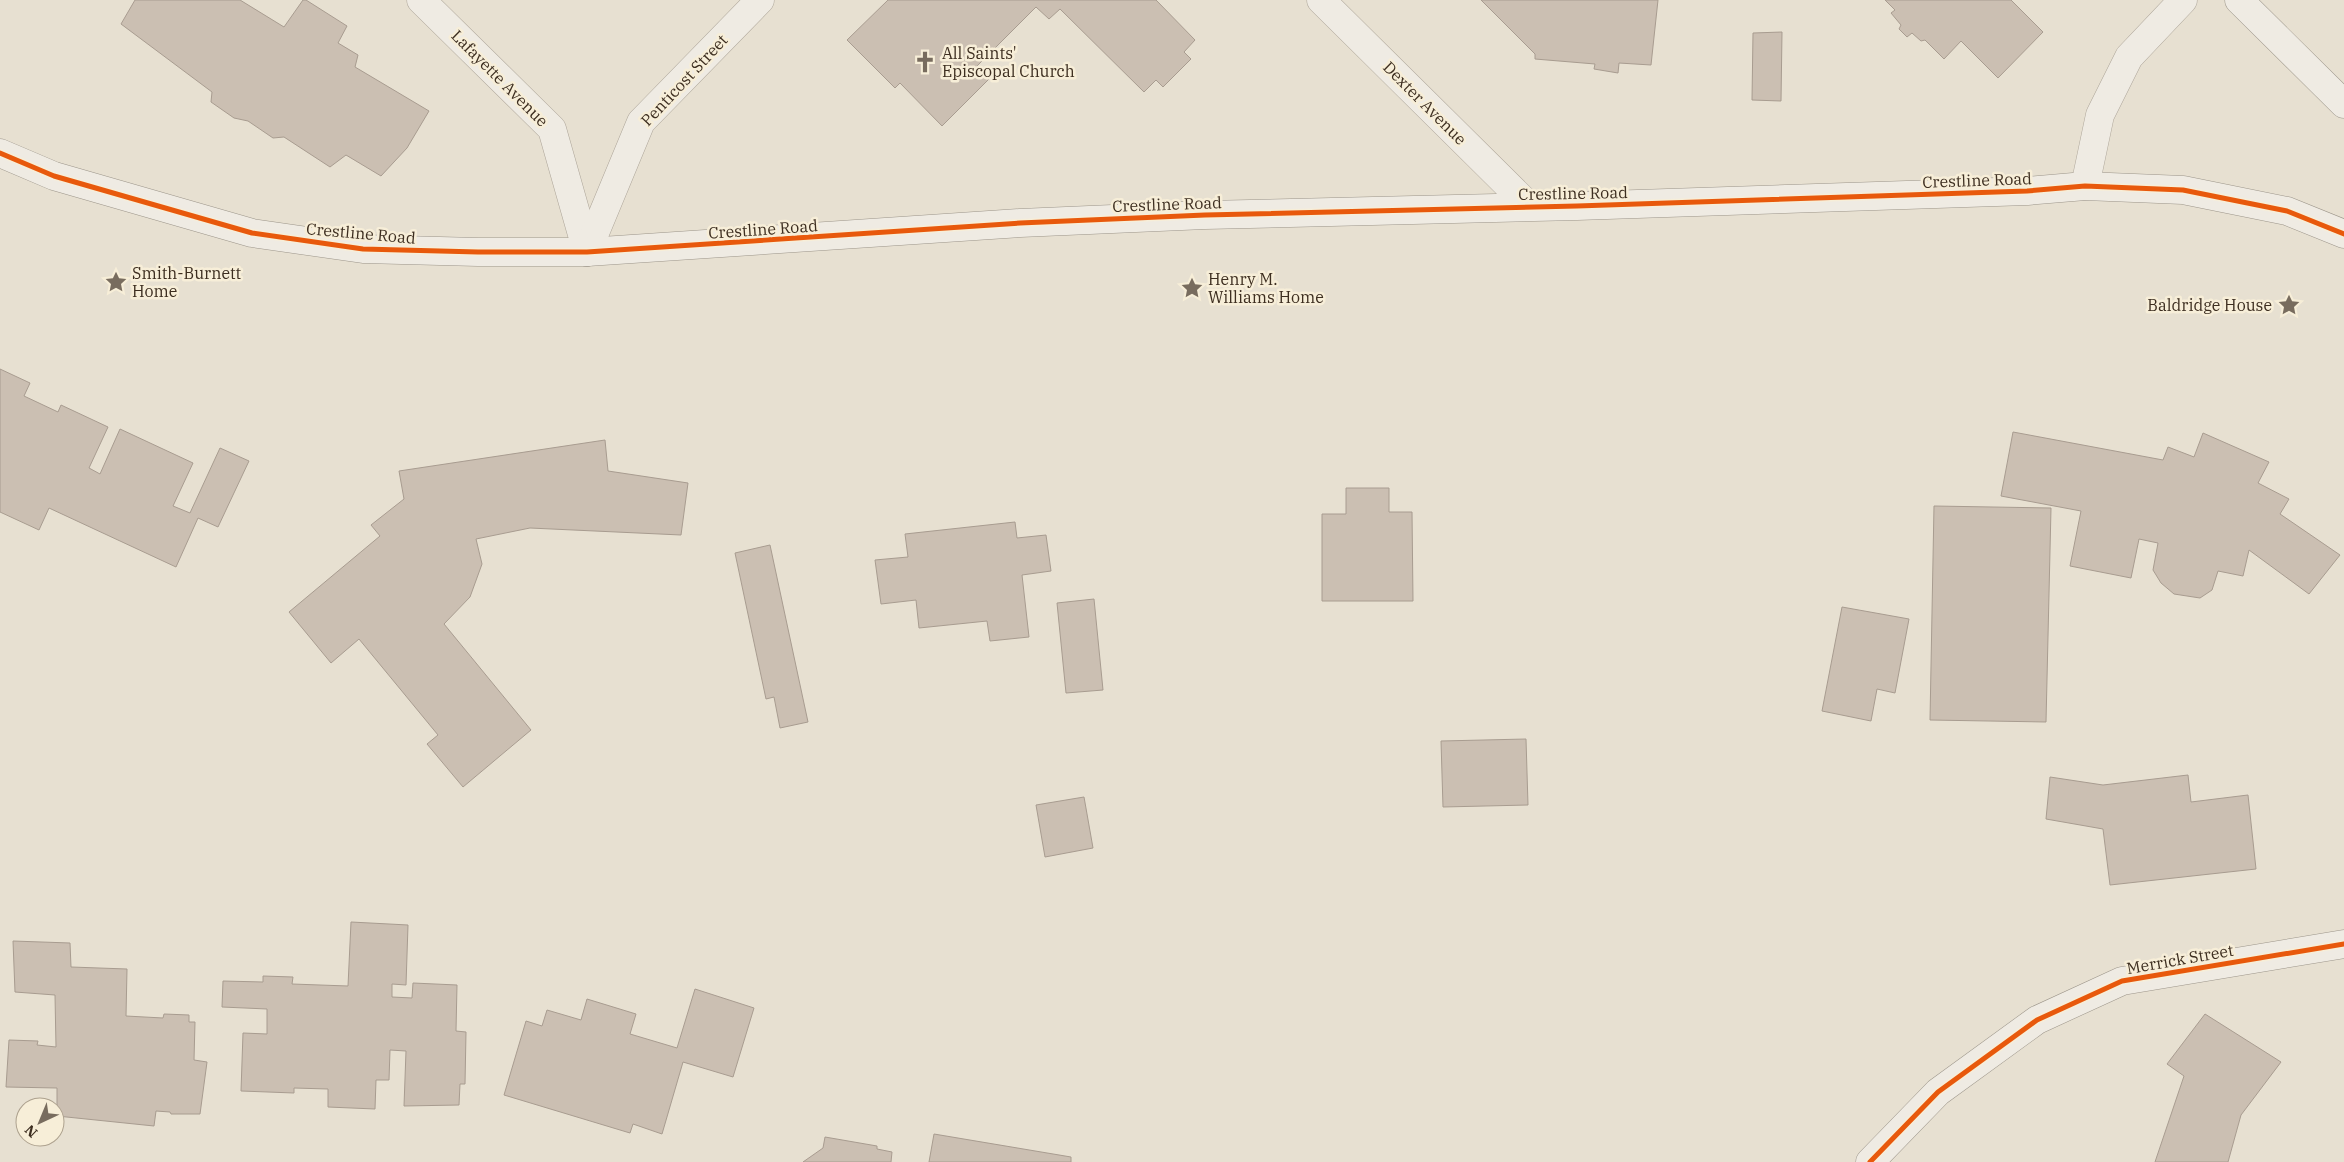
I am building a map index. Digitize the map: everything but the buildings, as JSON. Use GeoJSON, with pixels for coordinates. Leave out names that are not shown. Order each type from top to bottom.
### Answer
{"type":"FeatureCollection","features":[{"type":"Feature","properties":{"kind":"street","name":"Lafayette Avenue"},"geometry":{"type":"LineString","coordinates":[[421,0],[552,129],[587,252]]}},
{"type":"Feature","properties":{"kind":"street","name":"Penticost Street"},"geometry":{"type":"LineString","coordinates":[[587,252],[641,122],[760,0]]}},
{"type":"Feature","properties":{"kind":"street","name":"Dexter Avenue"},"geometry":{"type":"LineString","coordinates":[[1321,0],[1529,206]]}},
{"type":"Feature","properties":{"kind":"street"},"geometry":{"type":"LineString","coordinates":[[2085,186],[2100,115],[2129,57],[2183,0]]}},
{"type":"Feature","properties":{"kind":"street"},"geometry":{"type":"LineString","coordinates":[[2239,0],[2344,104]]}},
{"type":"Feature","properties":{"kind":"street","name":"Crestline Road"},"geometry":{"type":"LineString","coordinates":[[0,153],[54,176],[252,233],[363,249],[587,252],[1039,222],[1205,215],[2017,192],[2085,186],[2183,190],[2287,211],[2344,234]]}},
{"type":"Feature","properties":{"kind":"street","name":"Merrick Street"},"geometry":{"type":"LineString","coordinates":[[1870,1162],[1938,1092],[2037,1020],[2113,985],[2122,981],[2344,944]]}},
{"type":"Feature","properties":{"kind":"cycle path"},"geometry":{"type":"LineString","coordinates":[[0,153],[54,176],[252,233],[363,249],[587,252],[1020,223],[1205,215],[1577,206],[2027,191],[2085,186],[2183,190],[2287,211],[2344,234]]}},
{"type":"Feature","properties":{"kind":"cycle path"},"geometry":{"type":"LineString","coordinates":[[1870,1162],[1938,1092],[2037,1020],[2122,981],[2344,944]]}},
{"type":"Feature","properties":{"kind":"place","name":"All Saints' Episcopal Church"},"geometry":{"type":"Point","coordinates":[925,62]}},
{"type":"Feature","properties":{"kind":"place","name":"Smith-Burnett Home"},"geometry":{"type":"Point","coordinates":[116,282]}},
{"type":"Feature","properties":{"kind":"place","name":"Henry M. Williams Home"},"geometry":{"type":"Point","coordinates":[1192,288]}},
{"type":"Feature","properties":{"kind":"place","name":"Baldridge House"},"geometry":{"type":"Point","coordinates":[2289,305]}}]}
